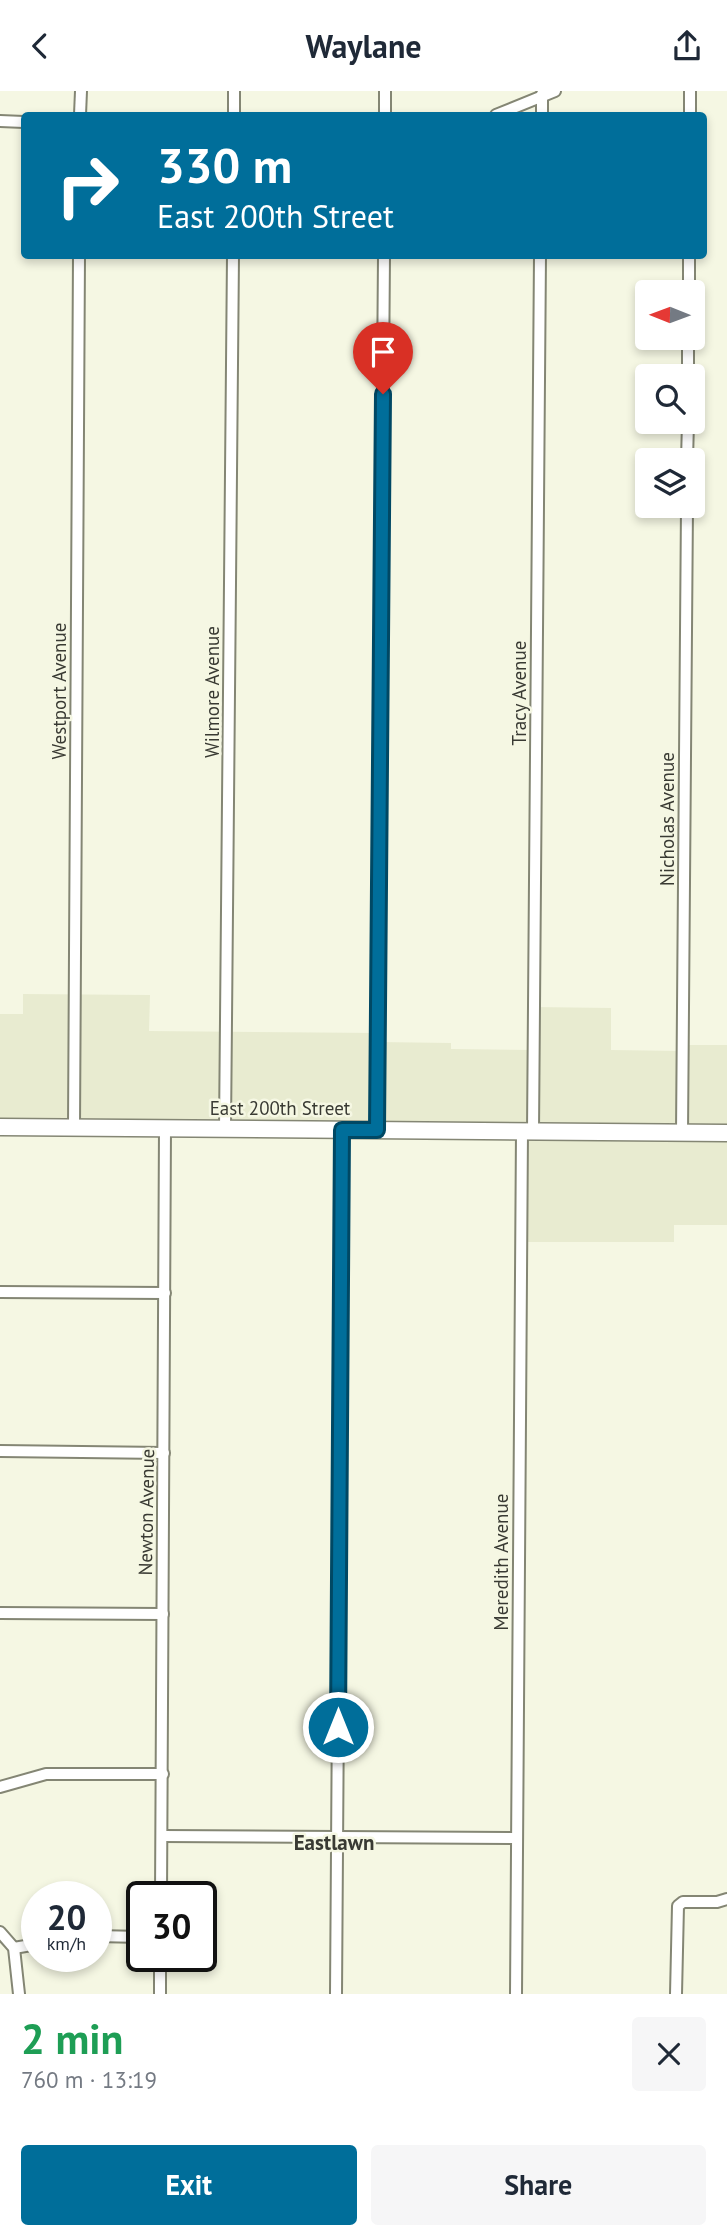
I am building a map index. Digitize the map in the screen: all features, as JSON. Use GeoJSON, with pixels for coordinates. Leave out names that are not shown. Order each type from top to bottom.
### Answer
{"type":"FeatureCollection","features":[{"type":"Feature","properties":{"kind":"street"},"geometry":{"type":"LineString","coordinates":[[80,112],[81,91]]}},
{"type":"Feature","properties":{"kind":"street"},"geometry":{"type":"LineString","coordinates":[[234,91],[234,112]]}},
{"type":"Feature","properties":{"kind":"street"},"geometry":{"type":"LineString","coordinates":[[385,91],[385,112]]}},
{"type":"Feature","properties":{"kind":"street"},"geometry":{"type":"LineString","coordinates":[[503,112],[555,91]]}},
{"type":"Feature","properties":{"kind":"street"},"geometry":{"type":"LineString","coordinates":[[690,91],[690,112]]}},
{"type":"Feature","properties":{"kind":"street"},"geometry":{"type":"LineString","coordinates":[[0,121],[21,122]]}},
{"type":"Feature","properties":{"kind":"street","name":"Westport Avenue"},"geometry":{"type":"LineString","coordinates":[[74,1128],[79,259]]}},
{"type":"Feature","properties":{"kind":"street","name":"Wilmore Avenue"},"geometry":{"type":"LineString","coordinates":[[225,1129],[233,259]]}},
{"type":"Feature","properties":{"kind":"street"},"geometry":{"type":"LineString","coordinates":[[377,1130],[384,259]]}},
{"type":"Feature","properties":{"kind":"street","name":"Tracy Avenue"},"geometry":{"type":"LineString","coordinates":[[527,1131],[540,259]]}},
{"type":"Feature","properties":{"kind":"street"},"geometry":{"type":"LineString","coordinates":[[689,259],[689,280]]}},
{"type":"Feature","properties":{"kind":"street","name":"Nicholas Avenue"},"geometry":{"type":"LineString","coordinates":[[682,1133],[687,518]]}},
{"type":"Feature","properties":{"kind":"street","name":"East 200th Street"},"geometry":{"type":"LineString","coordinates":[[0,1127],[727,1133]]}},
{"type":"Feature","properties":{"kind":"street","name":"Newton Avenue"},"geometry":{"type":"LineString","coordinates":[[161,1881],[165,1128]]}},
{"type":"Feature","properties":{"kind":"street"},"geometry":{"type":"LineString","coordinates":[[336,1994],[342,1130]]}},
{"type":"Feature","properties":{"kind":"street","name":"Meredith Avenue"},"geometry":{"type":"LineString","coordinates":[[516,1994],[527,1131]]}},
{"type":"Feature","properties":{"kind":"street"},"geometry":{"type":"LineString","coordinates":[[0,1292],[165,1293]]}},
{"type":"Feature","properties":{"kind":"street"},"geometry":{"type":"LineString","coordinates":[[0,1451],[164,1453]]}},
{"type":"Feature","properties":{"kind":"street"},"geometry":{"type":"LineString","coordinates":[[0,1613],[163,1614]]}},
{"type":"Feature","properties":{"kind":"street"},"geometry":{"type":"LineString","coordinates":[[0,1787],[46,1775],[163,1774]]}},
{"type":"Feature","properties":{"kind":"street"},"geometry":{"type":"LineString","coordinates":[[162,1836],[517,1838]]}},
{"type":"Feature","properties":{"kind":"street"},"geometry":{"type":"LineString","coordinates":[[676,1994],[678,1906],[683,1902],[717,1902],[727,1899]]}},
{"type":"Feature","properties":{"kind":"street"},"geometry":{"type":"LineString","coordinates":[[0,1932],[13,1948],[19,1994]]}},
{"type":"Feature","properties":{"kind":"street"},"geometry":{"type":"LineString","coordinates":[[13,1948],[21,1947]]}},
{"type":"Feature","properties":{"kind":"street"},"geometry":{"type":"LineString","coordinates":[[160,1972],[160,1994]]}},
{"type":"Feature","properties":{"kind":"shaded area"},"geometry":{"type":"Polygon","coordinates":[[[23,994],[150,995],[149,1031],[378,1033],[378,1042],[451,1043],[451,1049],[533,1050],[534,1007],[611,1008],[611,1050],[682,1051],[683,1045],[727,1045],[727,1225],[674,1225],[674,1242],[521,1242],[522,1132],[0,1127],[0,1014],[23,1014],[23,994]]]}},
{"type":"Feature","properties":{"kind":"district","name":"Eastlawn"},"geometry":{"type":"Point","coordinates":[334,1842]}},
{"type":"Feature","properties":{"kind":"route"},"geometry":{"type":"LineString","coordinates":[[338,1727],[342,1130],[377,1130],[383,394]]}}]}
